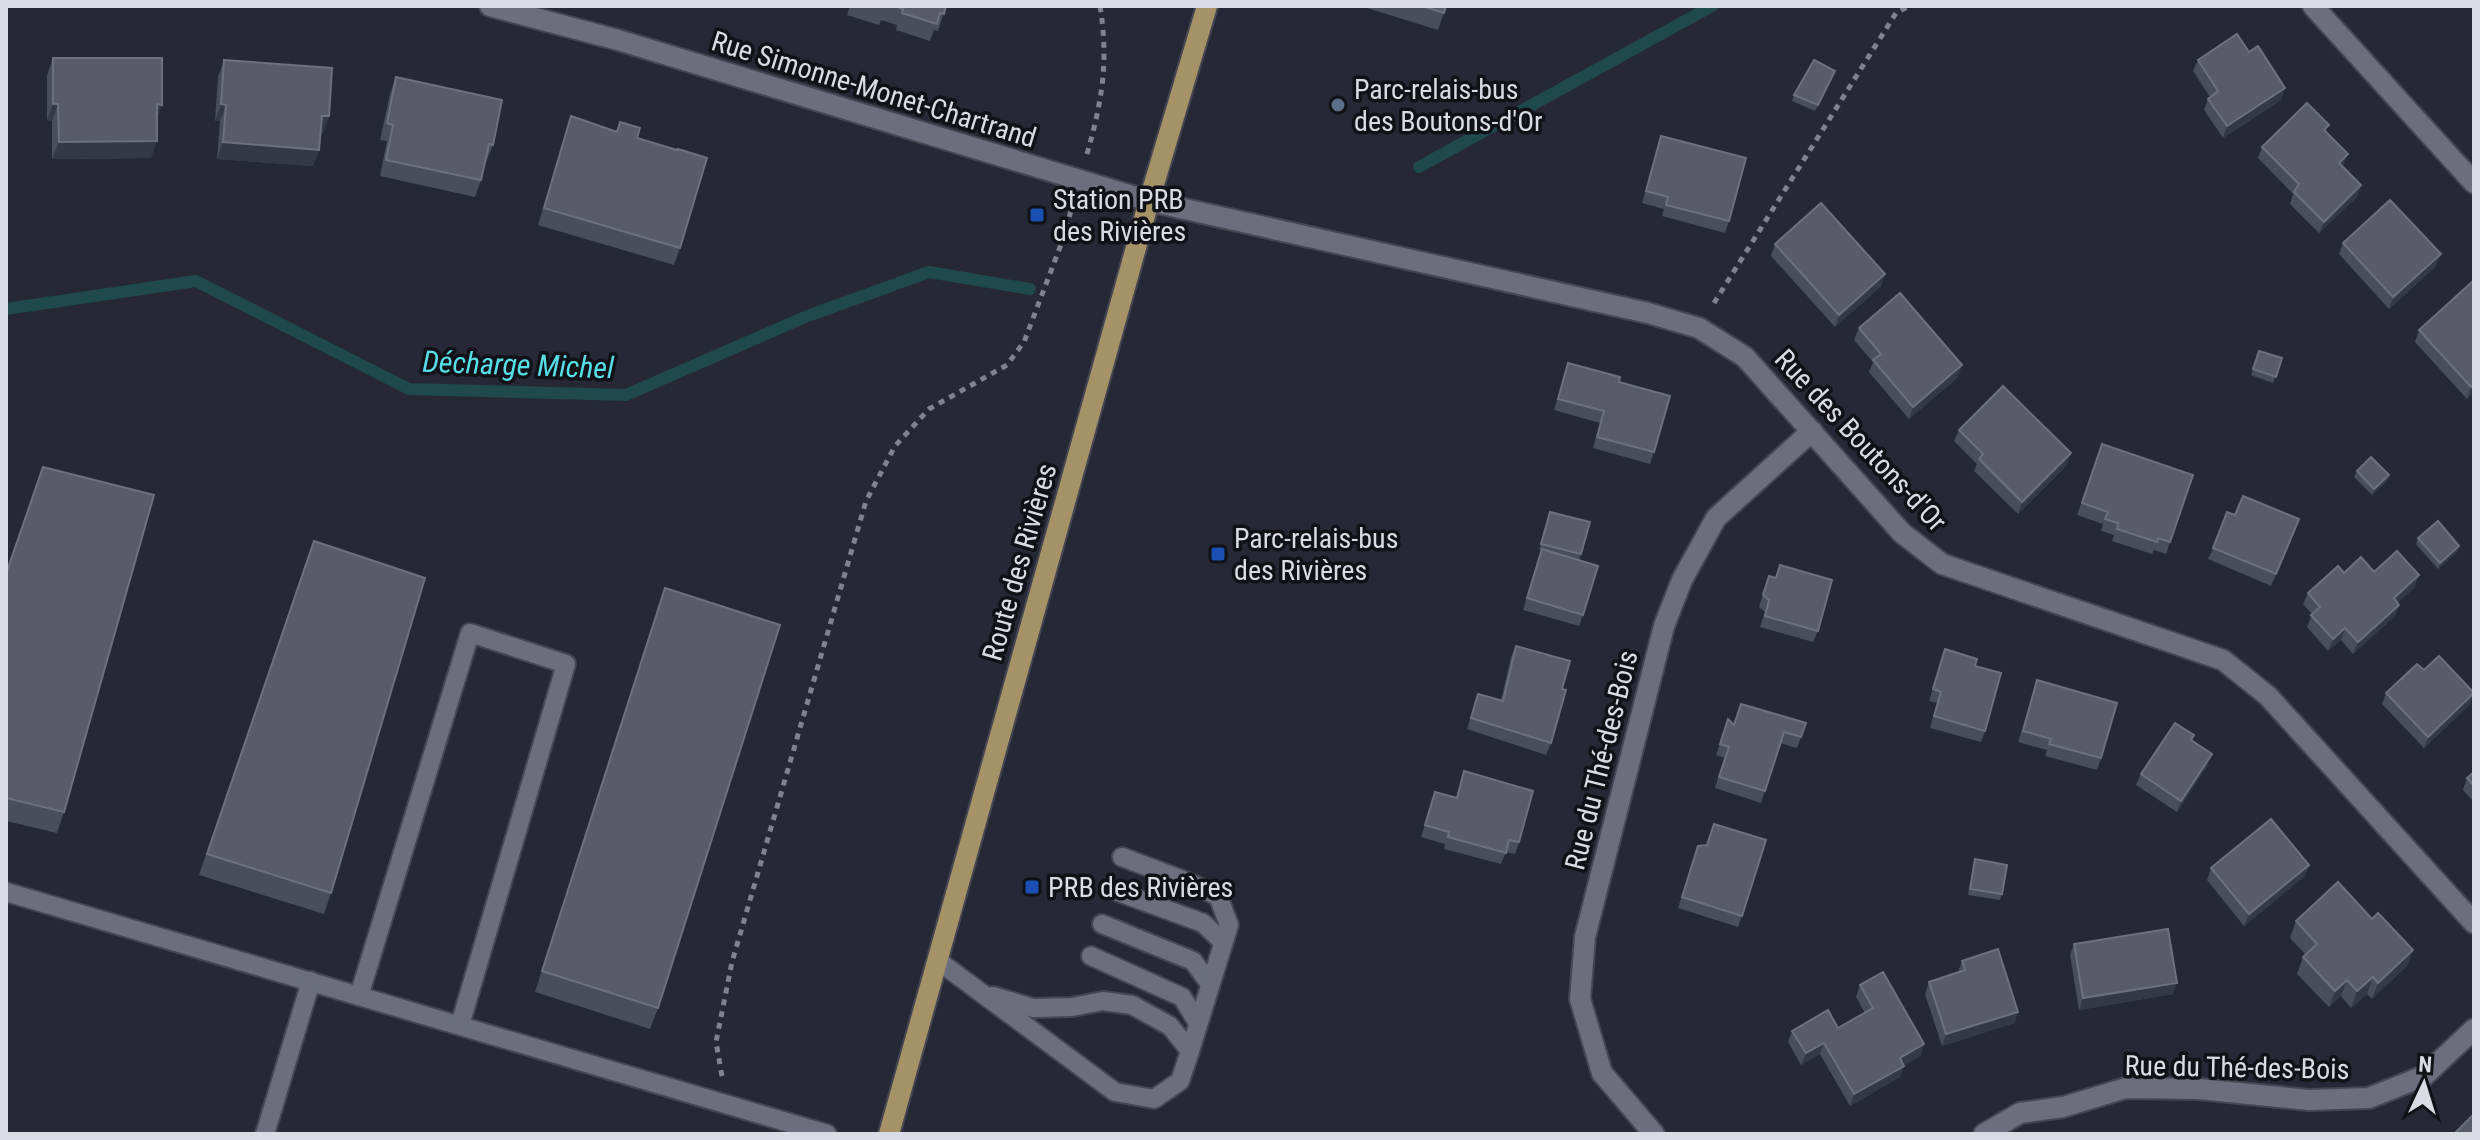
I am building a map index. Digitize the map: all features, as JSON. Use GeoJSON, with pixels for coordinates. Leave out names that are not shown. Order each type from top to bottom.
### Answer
{"type":"FeatureCollection","features":[{"type":"Feature","properties":{"kind":"main road","name":"Route des Rivières"},"geometry":{"type":"LineString","coordinates":[[889,1134],[1149,201],[1207,6]]}},
{"type":"Feature","properties":{"kind":"street","name":"Rue Simonne-Monet-Chartrand"},"geometry":{"type":"LineString","coordinates":[[490,6],[618,40],[1149,201]]}},
{"type":"Feature","properties":{"kind":"street"},"geometry":{"type":"LineString","coordinates":[[2313,6],[2474,183]]}},
{"type":"Feature","properties":{"kind":"street","name":"Rue des Boutons-d'Or"},"geometry":{"type":"LineString","coordinates":[[1149,201],[1648,313],[1699,328],[1745,357],[1902,533],[1942,564],[2223,660],[2268,696],[2474,923]]}},
{"type":"Feature","properties":{"kind":"street","name":"Rue du Thé-des-Bois"},"geometry":{"type":"LineString","coordinates":[[1654,1134],[1602,1073],[1580,999],[1585,937],[1664,626],[1682,580],[1716,518],[1812,431]]}},
{"type":"Feature","properties":{"kind":"street","name":"Rue du Thé-des-Bois"},"geometry":{"type":"LineString","coordinates":[[1984,1134],[2020,1113],[2063,1107],[2126,1088],[2199,1089],[2309,1100],[2369,1098],[2424,1076],[2474,1029]]}},
{"type":"Feature","properties":{"kind":"lane"},"geometry":{"type":"LineString","coordinates":[[359,996],[470,633],[566,664],[460,1025]]}},
{"type":"Feature","properties":{"kind":"lane"},"geometry":{"type":"LineString","coordinates":[[937,960],[1115,1092],[1154,1099],[1180,1081],[1229,925],[1218,896],[1122,857]]}},
{"type":"Feature","properties":{"kind":"lane"},"geometry":{"type":"LineString","coordinates":[[1113,890],[1203,923],[1223,942]]}},
{"type":"Feature","properties":{"kind":"lane"},"geometry":{"type":"LineString","coordinates":[[6,892],[827,1134]]}},
{"type":"Feature","properties":{"kind":"lane"},"geometry":{"type":"LineString","coordinates":[[1102,924],[1193,961],[1210,984]]}},
{"type":"Feature","properties":{"kind":"lane"},"geometry":{"type":"LineString","coordinates":[[1091,956],[1182,997],[1198,1023]]}},
{"type":"Feature","properties":{"kind":"lane"},"geometry":{"type":"LineString","coordinates":[[265,1134],[311,981]]}},
{"type":"Feature","properties":{"kind":"lane"},"geometry":{"type":"LineString","coordinates":[[979,992],[1033,1008],[1072,1007],[1103,1001],[1132,1005],[1170,1026],[1190,1051]]}},
{"type":"Feature","properties":{"kind":"path"},"geometry":{"type":"LineString","coordinates":[[1096,125],[1104,84],[1105,34],[1100,6]]}},
{"type":"Feature","properties":{"kind":"path"},"geometry":{"type":"LineString","coordinates":[[1699,328],[1896,13],[1909,6]]}},
{"type":"Feature","properties":{"kind":"path"},"geometry":{"type":"LineString","coordinates":[[722,1074],[716,1042],[732,962],[866,501],[895,446],[929,409],[1007,365],[1024,342],[1065,234]]}},
{"type":"Feature","properties":{"kind":"building"},"geometry":{"type":"Polygon","coordinates":[[[895,6],[946,6],[937,24],[902,13],[903,9],[895,6]]]}},
{"type":"Feature","properties":{"kind":"building"},"geometry":{"type":"Polygon","coordinates":[[[1422,6],[1446,6],[1444,13],[1422,6]]]}},
{"type":"Feature","properties":{"kind":"building"},"geometry":{"type":"Polygon","coordinates":[[[2237,34],[2249,52],[2258,46],[2285,88],[2227,126],[2208,99],[2218,91],[2198,60],[2237,34]]]}},
{"type":"Feature","properties":{"kind":"building"},"geometry":{"type":"Polygon","coordinates":[[[53,58],[162,58],[162,105],[157,104],[157,141],[59,142],[58,104],[53,104],[53,58]]]}},
{"type":"Feature","properties":{"kind":"building"},"geometry":{"type":"Polygon","coordinates":[[[224,60],[332,68],[329,116],[322,116],[319,150],[223,142],[226,105],[221,104],[224,60]]]}},
{"type":"Feature","properties":{"kind":"building"},"geometry":{"type":"Polygon","coordinates":[[[1814,60],[1835,71],[1818,105],[1794,95],[1814,60]]]}},
{"type":"Feature","properties":{"kind":"building"},"geometry":{"type":"Polygon","coordinates":[[[396,77],[502,100],[493,145],[489,144],[481,180],[386,160],[393,125],[387,123],[396,77]]]}},
{"type":"Feature","properties":{"kind":"building"},"geometry":{"type":"Polygon","coordinates":[[[2307,103],[2329,125],[2324,130],[2348,154],[2339,163],[2361,185],[2324,222],[2294,192],[2299,184],[2262,147],[2307,103]]]}},
{"type":"Feature","properties":{"kind":"building"},"geometry":{"type":"Polygon","coordinates":[[[571,116],[617,132],[620,122],[640,128],[637,138],[707,158],[680,248],[544,208],[571,116]]]}},
{"type":"Feature","properties":{"kind":"building"},"geometry":{"type":"Polygon","coordinates":[[[1661,136],[1746,158],[1729,221],[1666,205],[1668,197],[1646,191],[1661,136]]]}},
{"type":"Feature","properties":{"kind":"building"},"geometry":{"type":"Polygon","coordinates":[[[2390,200],[2441,254],[2393,297],[2343,243],[2390,200]]]}},
{"type":"Feature","properties":{"kind":"building"},"geometry":{"type":"Polygon","coordinates":[[[1821,203],[1885,274],[1839,315],[1775,244],[1821,203]]]}},
{"type":"Feature","properties":{"kind":"building"},"geometry":{"type":"Polygon","coordinates":[[[2473,281],[2474,384],[2471,387],[2419,330],[2473,281]]]}},
{"type":"Feature","properties":{"kind":"building"},"geometry":{"type":"Polygon","coordinates":[[[1900,293],[1962,365],[1913,407],[1873,360],[1881,354],[1859,328],[1900,293]]]}},
{"type":"Feature","properties":{"kind":"building"},"geometry":{"type":"Polygon","coordinates":[[[2259,351],[2282,358],[2276,377],[2253,369],[2259,351]]]}},
{"type":"Feature","properties":{"kind":"building"},"geometry":{"type":"Polygon","coordinates":[[[1568,363],[1620,377],[1619,382],[1670,396],[1654,452],[1597,437],[1604,411],[1558,399],[1568,363]]]}},
{"type":"Feature","properties":{"kind":"building"},"geometry":{"type":"Polygon","coordinates":[[[2003,386],[2071,453],[2022,502],[1979,459],[1983,454],[1959,430],[2003,386]]]}},
{"type":"Feature","properties":{"kind":"building"},"geometry":{"type":"Polygon","coordinates":[[[2102,444],[2193,475],[2170,542],[2158,538],[2157,542],[2117,529],[2118,523],[2105,519],[2108,512],[2082,503],[2102,444]]]}},
{"type":"Feature","properties":{"kind":"building"},"geometry":{"type":"Polygon","coordinates":[[[2371,457],[2389,475],[2374,489],[2357,471],[2371,457]]]}},
{"type":"Feature","properties":{"kind":"building"},"geometry":{"type":"Polygon","coordinates":[[[43,467],[154,495],[64,812],[6,798],[6,574],[43,467]]]}},
{"type":"Feature","properties":{"kind":"building"},"geometry":{"type":"Polygon","coordinates":[[[2243,496],[2299,519],[2276,574],[2213,548],[2227,512],[2235,515],[2243,496]]]}},
{"type":"Feature","properties":{"kind":"building"},"geometry":{"type":"Polygon","coordinates":[[[1550,512],[1590,522],[1581,554],[1541,544],[1550,512]]]}},
{"type":"Feature","properties":{"kind":"building"},"geometry":{"type":"Polygon","coordinates":[[[2438,521],[2459,546],[2440,563],[2418,538],[2438,521]]]}},
{"type":"Feature","properties":{"kind":"building"},"geometry":{"type":"Polygon","coordinates":[[[314,541],[425,578],[331,893],[207,854],[314,541]]]}},
{"type":"Feature","properties":{"kind":"building"},"geometry":{"type":"Polygon","coordinates":[[[1542,549],[1598,566],[1583,615],[1527,598],[1542,549]]]}},
{"type":"Feature","properties":{"kind":"building"},"geometry":{"type":"Polygon","coordinates":[[[2397,551],[2419,575],[2394,598],[2399,605],[2358,642],[2345,628],[2333,639],[2311,615],[2320,607],[2308,593],[2338,566],[2344,573],[2361,557],[2374,572],[2397,551]]]}},
{"type":"Feature","properties":{"kind":"building"},"geometry":{"type":"Polygon","coordinates":[[[1780,565],[1832,580],[1818,631],[1765,616],[1769,600],[1763,595],[1769,576],[1776,578],[1780,565]]]}},
{"type":"Feature","properties":{"kind":"building"},"geometry":{"type":"Polygon","coordinates":[[[665,588],[780,625],[658,1008],[542,971],[665,588]]]}},
{"type":"Feature","properties":{"kind":"building"},"geometry":{"type":"Polygon","coordinates":[[[1516,646],[1570,661],[1562,689],[1566,690],[1551,743],[1471,718],[1478,694],[1503,701],[1516,646]]]}},
{"type":"Feature","properties":{"kind":"building"},"geometry":{"type":"Polygon","coordinates":[[[1945,649],[1977,659],[1975,666],[2001,673],[1985,731],[1934,716],[1941,692],[1933,689],[1945,649]]]}},
{"type":"Feature","properties":{"kind":"building"},"geometry":{"type":"Polygon","coordinates":[[[2439,656],[2474,693],[2428,737],[2386,693],[2417,664],[2424,670],[2439,656]]]}},
{"type":"Feature","properties":{"kind":"building"},"geometry":{"type":"Polygon","coordinates":[[[2037,680],[2117,703],[2101,758],[2049,744],[2051,739],[2023,731],[2037,680]]]}},
{"type":"Feature","properties":{"kind":"building"},"geometry":{"type":"Polygon","coordinates":[[[1741,704],[1806,723],[1801,737],[1784,732],[1765,791],[1719,777],[1729,747],[1720,744],[1728,719],[1734,725],[1741,704]]]}},
{"type":"Feature","properties":{"kind":"building"},"geometry":{"type":"Polygon","coordinates":[[[2175,723],[2194,735],[2191,740],[2212,754],[2181,801],[2141,774],[2175,723]]]}},
{"type":"Feature","properties":{"kind":"building"},"geometry":{"type":"Polygon","coordinates":[[[1464,771],[1533,791],[1519,842],[1509,840],[1506,853],[1448,837],[1449,832],[1425,825],[1435,792],[1457,798],[1464,771]]]}},
{"type":"Feature","properties":{"kind":"building"},"geometry":{"type":"Polygon","coordinates":[[[2474,772],[2474,786],[2467,778],[2474,772]]]}},
{"type":"Feature","properties":{"kind":"building"},"geometry":{"type":"Polygon","coordinates":[[[2271,819],[2309,865],[2249,914],[2211,868],[2271,819]]]}},
{"type":"Feature","properties":{"kind":"building"},"geometry":{"type":"Polygon","coordinates":[[[1714,824],[1766,840],[1742,916],[1682,897],[1698,846],[1707,845],[1714,824]]]}},
{"type":"Feature","properties":{"kind":"building"},"geometry":{"type":"Polygon","coordinates":[[[1975,859],[2007,865],[2002,894],[1970,889],[1975,859]]]}},
{"type":"Feature","properties":{"kind":"building"},"geometry":{"type":"Polygon","coordinates":[[[2338,882],[2372,919],[2378,913],[2413,950],[2378,983],[2373,977],[2357,991],[2347,980],[2335,991],[2303,957],[2317,944],[2296,921],[2338,882]]]}},
{"type":"Feature","properties":{"kind":"building"},"geometry":{"type":"Polygon","coordinates":[[[2168,929],[2177,983],[2083,998],[2074,944],[2168,929]]]}},
{"type":"Feature","properties":{"kind":"building"},"geometry":{"type":"Polygon","coordinates":[[[1998,949],[2018,1012],[1946,1034],[1929,982],[1965,970],[1962,961],[1998,949]]]}},
{"type":"Feature","properties":{"kind":"building"},"geometry":{"type":"Polygon","coordinates":[[[1883,972],[1924,1044],[1900,1058],[1904,1066],[1854,1094],[1824,1043],[1806,1053],[1792,1031],[1828,1010],[1838,1028],[1873,1008],[1860,985],[1883,972]]]}},
{"type":"Feature","properties":{"kind":"building"},"geometry":{"type":"Polygon","coordinates":[[[2474,1114],[2474,1134],[2456,1134],[2455,1133],[2474,1114]]]}},
{"type":"Feature","properties":{"kind":"waterway","name":"Décharge Michel"},"geometry":{"type":"LineString","coordinates":[[1419,167],[1712,6]]}},
{"type":"Feature","properties":{"kind":"waterway","name":"Décharge Michel"},"geometry":{"type":"LineString","coordinates":[[6,309],[196,281],[409,389],[626,395],[805,317],[929,272],[1030,289]]}},
{"type":"Feature","properties":{"kind":"place","name":"Parc-relais-bus des Boutons-d'Or"},"geometry":{"type":"Point","coordinates":[1338,105]}},
{"type":"Feature","properties":{"kind":"place","name":"Station PRB des Rivières"},"geometry":{"type":"Point","coordinates":[1037,215]}},
{"type":"Feature","properties":{"kind":"place","name":"Parc-relais-bus des Rivières"},"geometry":{"type":"Point","coordinates":[1218,554]}},
{"type":"Feature","properties":{"kind":"place","name":"PRB des Rivières"},"geometry":{"type":"Point","coordinates":[1032,887]}}]}
